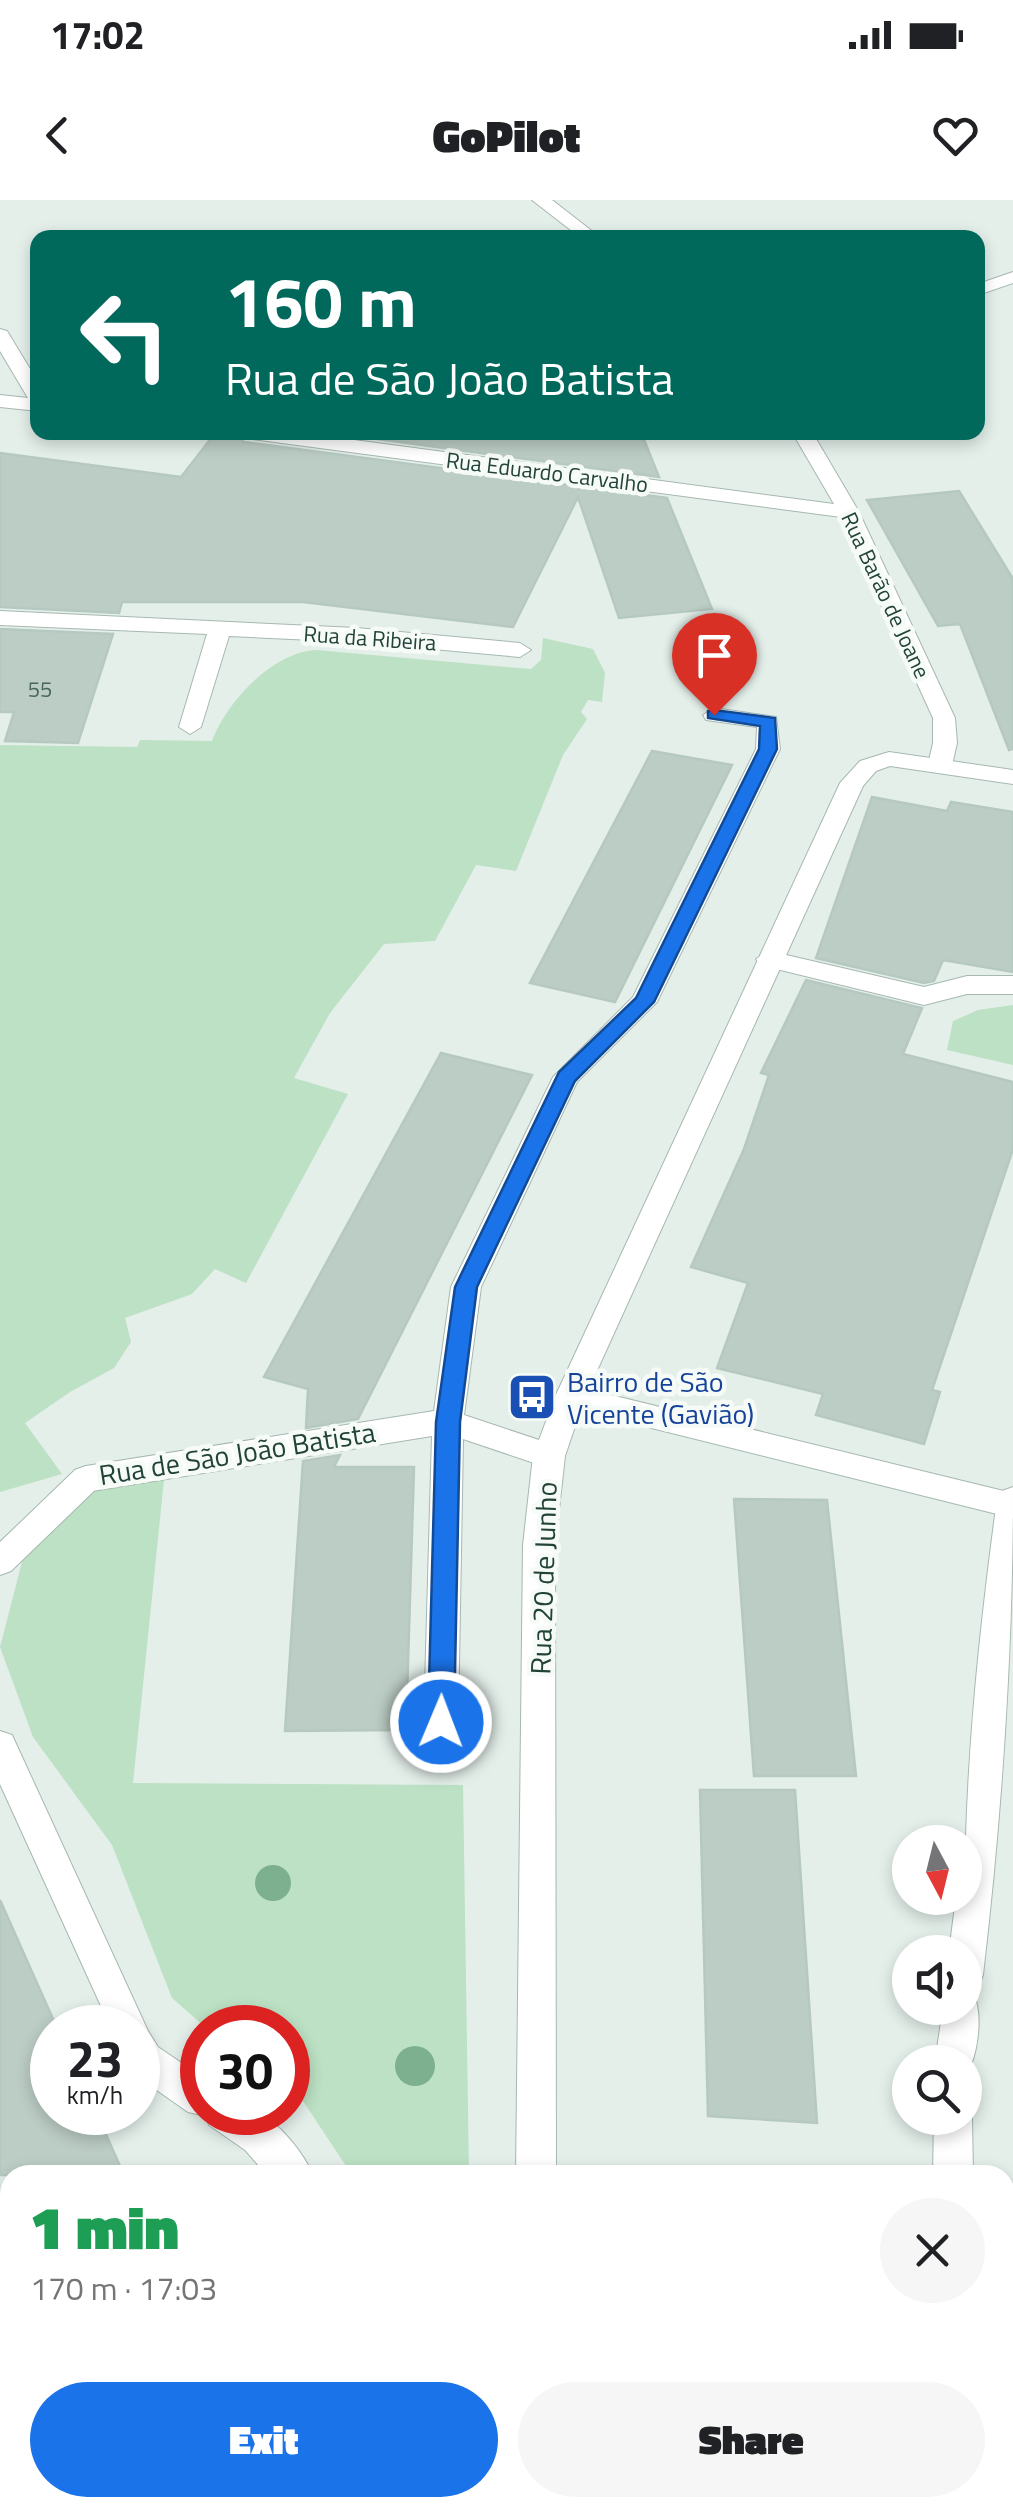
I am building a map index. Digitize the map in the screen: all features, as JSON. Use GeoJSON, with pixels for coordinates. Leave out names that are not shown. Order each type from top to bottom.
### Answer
{"type":"FeatureCollection","features":[{"type":"Feature","properties":{"kind":"street"},"geometry":{"type":"LineString","coordinates":[[541,200],[582,230]]}},
{"type":"Feature","properties":{"kind":"street"},"geometry":{"type":"LineString","coordinates":[[985,287],[1013,277]]}},
{"type":"Feature","properties":{"kind":"street"},"geometry":{"type":"LineString","coordinates":[[0,335],[30,388]]}},
{"type":"Feature","properties":{"kind":"street"},"geometry":{"type":"LineString","coordinates":[[0,401],[30,402]]}},
{"type":"Feature","properties":{"kind":"street","name":"Rua Eduardo Carvalho"},"geometry":{"type":"LineString","coordinates":[[305,440],[849,512]]}},
{"type":"Feature","properties":{"kind":"street","name":"Rua Barão de Joane"},"geometry":{"type":"LineString","coordinates":[[807,440],[849,512],[944,718],[946,743],[940,765]]}},
{"type":"Feature","properties":{"kind":"street","name":"Rua da Ribeira"},"geometry":{"type":"LineString","coordinates":[[0,618],[220,628],[520,650]]}},
{"type":"Feature","properties":{"kind":"street"},"geometry":{"type":"LineString","coordinates":[[190,727],[220,628]]}},
{"type":"Feature","properties":{"kind":"street"},"geometry":{"type":"LineString","coordinates":[[441,1722],[448,1422],[466,1287],[566,1077],[644,1002],[768,749],[768,722],[714,715]]}},
{"type":"Feature","properties":{"kind":"street","name":"Rua 20 de Junho"},"geometry":{"type":"LineString","coordinates":[[536,2165],[539,1546],[548,1456],[570,1397],[852,784],[868,766],[889,759],[1013,777]]}},
{"type":"Feature","properties":{"kind":"street"},"geometry":{"type":"LineString","coordinates":[[770,959],[924,996],[966,985],[1013,985]]}},
{"type":"Feature","properties":{"kind":"street"},"geometry":{"type":"LineString","coordinates":[[570,1397],[1012,1503],[1002,1672],[970,1935]]}},
{"type":"Feature","properties":{"kind":"street","name":"Rua de São João Batista"},"geometry":{"type":"LineString","coordinates":[[0,1562],[86,1478],[386,1428],[448,1422],[548,1456]]}},
{"type":"Feature","properties":{"kind":"street"},"geometry":{"type":"LineString","coordinates":[[0,1746],[119,2005]]}},
{"type":"Feature","properties":{"kind":"street"},"geometry":{"type":"LineString","coordinates":[[258,2135],[284,2165]]}},
{"type":"Feature","properties":{"kind":"street"},"geometry":{"type":"LineString","coordinates":[[952,2135],[953,2165]]}},
{"type":"Feature","properties":{"kind":"green space"},"geometry":{"type":"Polygon","coordinates":[[[543,638],[593,649],[605,673],[602,702],[588,700],[581,712],[587,719],[563,755],[516,871],[476,865],[435,941],[384,944],[330,1013],[294,1078],[348,1094],[246,1283],[215,1269],[192,1294],[125,1318],[131,1342],[114,1368],[25,1423],[62,1474],[0,1492],[0,745],[137,747],[140,740],[212,741],[228,711],[253,682],[268,669],[300,653],[316,650],[531,669],[541,660],[543,638]]]}},
{"type":"Feature","properties":{"kind":"green space"},"geometry":{"type":"Polygon","coordinates":[[[1013,1005],[1013,1065],[947,1050],[953,1021],[978,1010],[1013,1005]]]}},
{"type":"Feature","properties":{"kind":"green space"},"geometry":{"type":"Polygon","coordinates":[[[165,1470],[133,1783],[463,1785],[469,2165],[345,2165],[310,2112],[310,2005],[180,2005],[172,1998],[112,1845],[33,1737],[0,1647],[23,1558],[72,1507],[97,1490],[165,1470]]]}},
{"type":"Feature","properties":{"kind":"building"},"geometry":{"type":"Polygon","coordinates":[[[210,440],[241,440],[667,498],[712,609],[619,618],[578,497],[513,627],[303,602],[122,602],[119,613],[0,607],[0,453],[181,477],[210,440]]]}},
{"type":"Feature","properties":{"kind":"building"},"geometry":{"type":"Polygon","coordinates":[[[385,440],[644,440],[659,477],[385,440]]]}},
{"type":"Feature","properties":{"kind":"building"},"geometry":{"type":"Polygon","coordinates":[[[959,491],[1013,579],[1013,749],[1009,750],[960,624],[938,626],[867,500],[959,491]]]}},
{"type":"Feature","properties":{"kind":"building"},"geometry":{"type":"Polygon","coordinates":[[[0,629],[113,634],[78,743],[5,741],[14,712],[0,712],[0,629]]]}},
{"type":"Feature","properties":{"kind":"building"},"geometry":{"type":"Polygon","coordinates":[[[652,751],[732,765],[615,1002],[530,983],[652,751]]]}},
{"type":"Feature","properties":{"kind":"building"},"geometry":{"type":"Polygon","coordinates":[[[872,797],[947,811],[951,802],[1013,812],[1013,972],[943,960],[934,981],[924,983],[816,958],[872,797]]]}},
{"type":"Feature","properties":{"kind":"building"},"geometry":{"type":"Polygon","coordinates":[[[806,980],[922,1008],[903,1054],[1013,1082],[1013,1149],[932,1390],[940,1392],[924,1444],[816,1415],[823,1394],[717,1368],[748,1283],[691,1267],[744,1149],[769,1075],[761,1073],[806,980]]]}},
{"type":"Feature","properties":{"kind":"building"},"geometry":{"type":"Polygon","coordinates":[[[441,1053],[532,1075],[358,1419],[306,1428],[308,1389],[264,1377],[441,1053]]]}},
{"type":"Feature","properties":{"kind":"building"},"geometry":{"type":"Polygon","coordinates":[[[340,1455],[334,1467],[414,1467],[406,1730],[285,1731],[303,1461],[340,1455]]]}},
{"type":"Feature","properties":{"kind":"building"},"geometry":{"type":"Polygon","coordinates":[[[734,1499],[827,1500],[856,1776],[754,1776],[734,1499]]]}},
{"type":"Feature","properties":{"kind":"building"},"geometry":{"type":"Polygon","coordinates":[[[700,1790],[795,1790],[817,2123],[708,2116],[700,1790]]]}},
{"type":"Feature","properties":{"kind":"building"},"geometry":{"type":"Polygon","coordinates":[[[0,1900],[47,2005],[30,2005],[30,2135],[106,2135],[120,2165],[0,2165],[0,1900]]]}},
{"type":"Feature","properties":{"kind":"place","name":"Bairro de São Vicente (Gavião)"},"geometry":{"type":"Point","coordinates":[532,1397]}},
{"type":"Feature","properties":{"kind":"route"},"geometry":{"type":"LineString","coordinates":[[441,1722],[448,1422],[466,1287],[566,1077],[644,1002],[768,749],[768,722],[714,715]]}}]}
